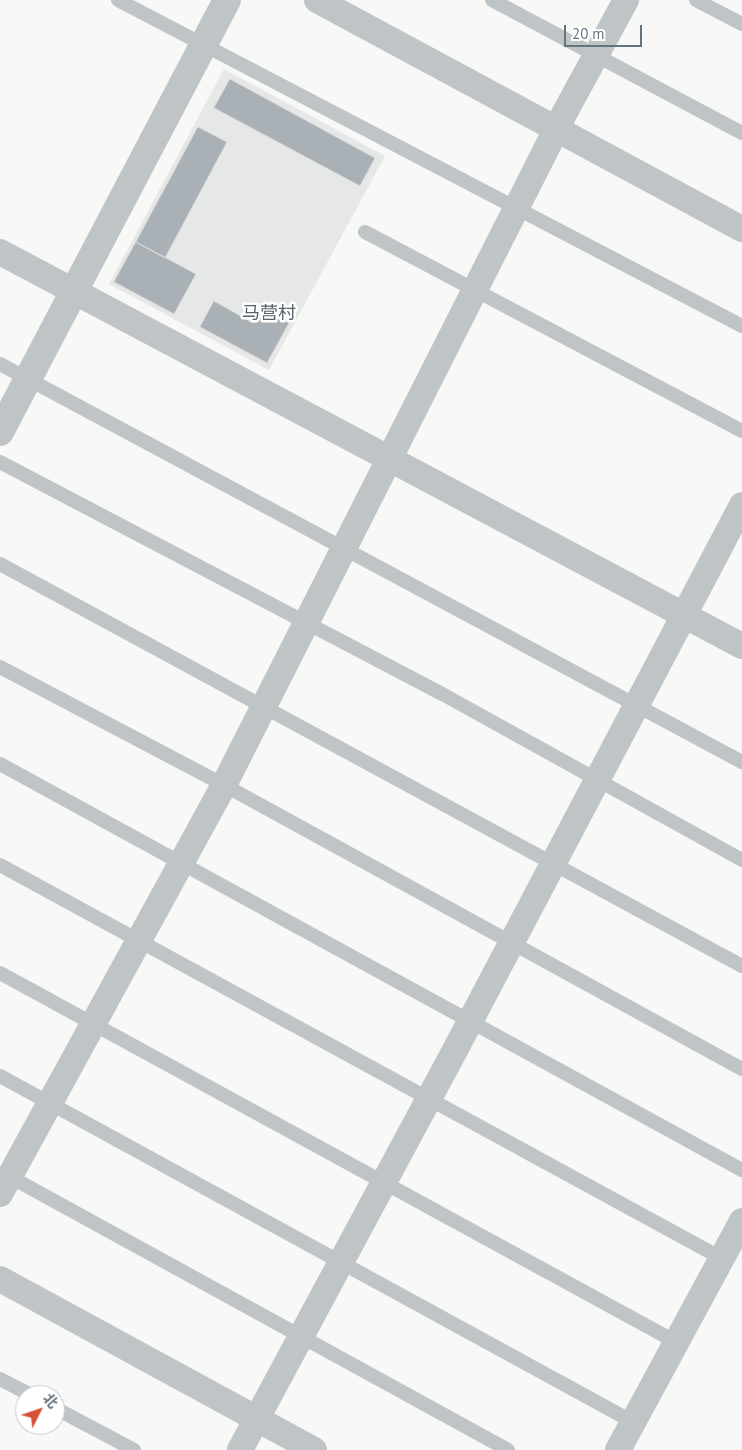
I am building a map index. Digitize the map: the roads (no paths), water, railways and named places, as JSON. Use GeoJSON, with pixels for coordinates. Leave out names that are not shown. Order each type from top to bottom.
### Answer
{"type":"FeatureCollection","features":[{"type":"Feature","properties":{"kind":"street"},"geometry":{"type":"LineString","coordinates":[[0,432],[227,0]]}},
{"type":"Feature","properties":{"kind":"street"},"geometry":{"type":"LineString","coordinates":[[318,0],[742,229]]}},
{"type":"Feature","properties":{"kind":"street"},"geometry":{"type":"LineString","coordinates":[[3,1181],[50,1103],[224,785],[516,208],[626,0]]}},
{"type":"Feature","properties":{"kind":"street"},"geometry":{"type":"LineString","coordinates":[[0,252],[742,646]]}},
{"type":"Feature","properties":{"kind":"street"},"geometry":{"type":"LineString","coordinates":[[240,1450],[430,1099],[742,505]]}},
{"type":"Feature","properties":{"kind":"street"},"geometry":{"type":"LineString","coordinates":[[618,1450],[742,1221]]}},
{"type":"Feature","properties":{"kind":"street"},"geometry":{"type":"LineString","coordinates":[[0,1279],[314,1450]]}},
{"type":"Feature","properties":{"kind":"lane"},"geometry":{"type":"LineString","coordinates":[[118,0],[742,326]]}},
{"type":"Feature","properties":{"kind":"lane"},"geometry":{"type":"LineString","coordinates":[[492,0],[742,133]]}},
{"type":"Feature","properties":{"kind":"lane"},"geometry":{"type":"LineString","coordinates":[[696,0],[742,24]]}},
{"type":"Feature","properties":{"kind":"lane"},"geometry":{"type":"LineString","coordinates":[[365,232],[742,431]]}},
{"type":"Feature","properties":{"kind":"lane"},"geometry":{"type":"LineString","coordinates":[[0,364],[742,762]]}},
{"type":"Feature","properties":{"kind":"lane"},"geometry":{"type":"LineString","coordinates":[[0,462],[446,696],[742,860]]}},
{"type":"Feature","properties":{"kind":"lane"},"geometry":{"type":"LineString","coordinates":[[0,564],[742,966]]}},
{"type":"Feature","properties":{"kind":"lane"},"geometry":{"type":"LineString","coordinates":[[0,666],[224,785],[742,1069]]}},
{"type":"Feature","properties":{"kind":"lane"},"geometry":{"type":"LineString","coordinates":[[0,764],[742,1170]]}},
{"type":"Feature","properties":{"kind":"lane"},"geometry":{"type":"LineString","coordinates":[[0,865],[721,1258]]}},
{"type":"Feature","properties":{"kind":"lane"},"geometry":{"type":"LineString","coordinates":[[0,972],[676,1342]]}},
{"type":"Feature","properties":{"kind":"lane"},"geometry":{"type":"LineString","coordinates":[[0,1076],[633,1422]]}},
{"type":"Feature","properties":{"kind":"lane"},"geometry":{"type":"LineString","coordinates":[[3,1181],[302,1337],[508,1450]]}},
{"type":"Feature","properties":{"kind":"lane"},"geometry":{"type":"LineString","coordinates":[[0,1379],[15,1387]]}},
{"type":"Feature","properties":{"kind":"lane"},"geometry":{"type":"LineString","coordinates":[[65,1413],[134,1450]]}},
{"type":"Feature","properties":{"kind":"district","name":"马营村"},"geometry":{"type":"Point","coordinates":[269,314]}}]}
